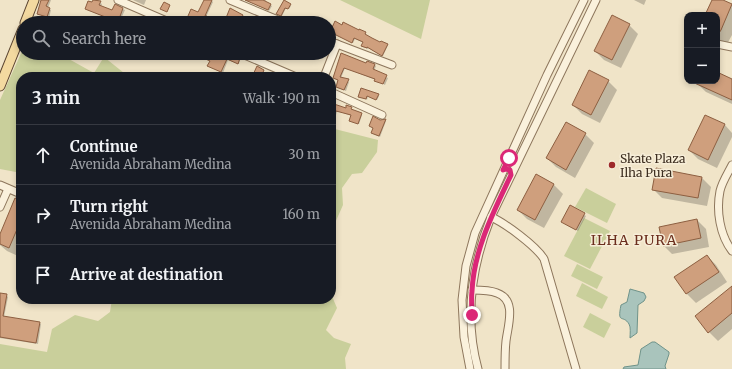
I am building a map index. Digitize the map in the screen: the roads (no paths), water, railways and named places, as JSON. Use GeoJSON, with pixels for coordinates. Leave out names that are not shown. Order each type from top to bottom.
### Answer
{"type":"FeatureCollection","features":[{"type":"Feature","properties":{"kind":"main road"},"geometry":{"type":"LineString","coordinates":[[28,16],[34,0]]}},
{"type":"Feature","properties":{"kind":"main road"},"geometry":{"type":"LineString","coordinates":[[0,86],[16,46]]}},
{"type":"Feature","properties":{"kind":"street"},"geometry":{"type":"LineString","coordinates":[[118,0],[155,16]]}},
{"type":"Feature","properties":{"kind":"street"},"geometry":{"type":"LineString","coordinates":[[230,0],[268,16]]}},
{"type":"Feature","properties":{"kind":"street"},"geometry":{"type":"LineString","coordinates":[[470,369],[466,350],[462,300],[466,266],[475,233],[503,170],[584,0]]}},
{"type":"Feature","properties":{"kind":"street"},"geometry":{"type":"LineString","coordinates":[[478,369],[472,331],[472,290],[476,262],[491,217],[596,0]]}},
{"type":"Feature","properties":{"kind":"street"},"geometry":{"type":"LineString","coordinates":[[337,44],[392,65]]}},
{"type":"Feature","properties":{"kind":"street"},"geometry":{"type":"LineString","coordinates":[[720,45],[732,47]]}},
{"type":"Feature","properties":{"kind":"street"},"geometry":{"type":"LineString","coordinates":[[256,60],[284,72]]}},
{"type":"Feature","properties":{"kind":"street"},"geometry":{"type":"LineString","coordinates":[[326,72],[331,60]]}},
{"type":"Feature","properties":{"kind":"street"},"geometry":{"type":"LineString","coordinates":[[336,94],[382,115]]}},
{"type":"Feature","properties":{"kind":"street"},"geometry":{"type":"LineString","coordinates":[[509,158],[511,163],[517,163]]}},
{"type":"Feature","properties":{"kind":"street"},"geometry":{"type":"LineString","coordinates":[[732,165],[721,190],[718,208],[721,225],[727,244],[732,251]]}},
{"type":"Feature","properties":{"kind":"street"},"geometry":{"type":"LineString","coordinates":[[503,170],[510,170],[511,175]]}},
{"type":"Feature","properties":{"kind":"street"},"geometry":{"type":"LineString","coordinates":[[0,186],[16,192]]}},
{"type":"Feature","properties":{"kind":"street"},"geometry":{"type":"LineString","coordinates":[[0,207],[8,189]]}},
{"type":"Feature","properties":{"kind":"street"},"geometry":{"type":"LineString","coordinates":[[491,217],[503,223],[539,252],[544,258],[576,369]]}},
{"type":"Feature","properties":{"kind":"street"},"geometry":{"type":"LineString","coordinates":[[472,290],[497,293],[506,299],[509,305],[510,321],[505,352],[505,369]]}},
{"type":"Feature","properties":{"kind":"water"},"geometry":{"type":"Polygon","coordinates":[[[630,289],[644,293],[646,297],[644,301],[638,305],[637,333],[630,338],[630,325],[627,321],[620,317],[620,315],[621,305],[627,302],[630,289]]]}},
{"type":"Feature","properties":{"kind":"water"},"geometry":{"type":"Polygon","coordinates":[[[652,342],[655,342],[669,352],[665,366],[666,369],[623,369],[624,367],[638,365],[641,349],[652,342]]]}},
{"type":"Feature","properties":{"kind":"place","name":"Skate Plaza Ilha Pura"},"geometry":{"type":"Point","coordinates":[612,165]}},
{"type":"Feature","properties":{"kind":"district","name":"ILHA PURA"},"geometry":{"type":"Point","coordinates":[634,240]}}]}
